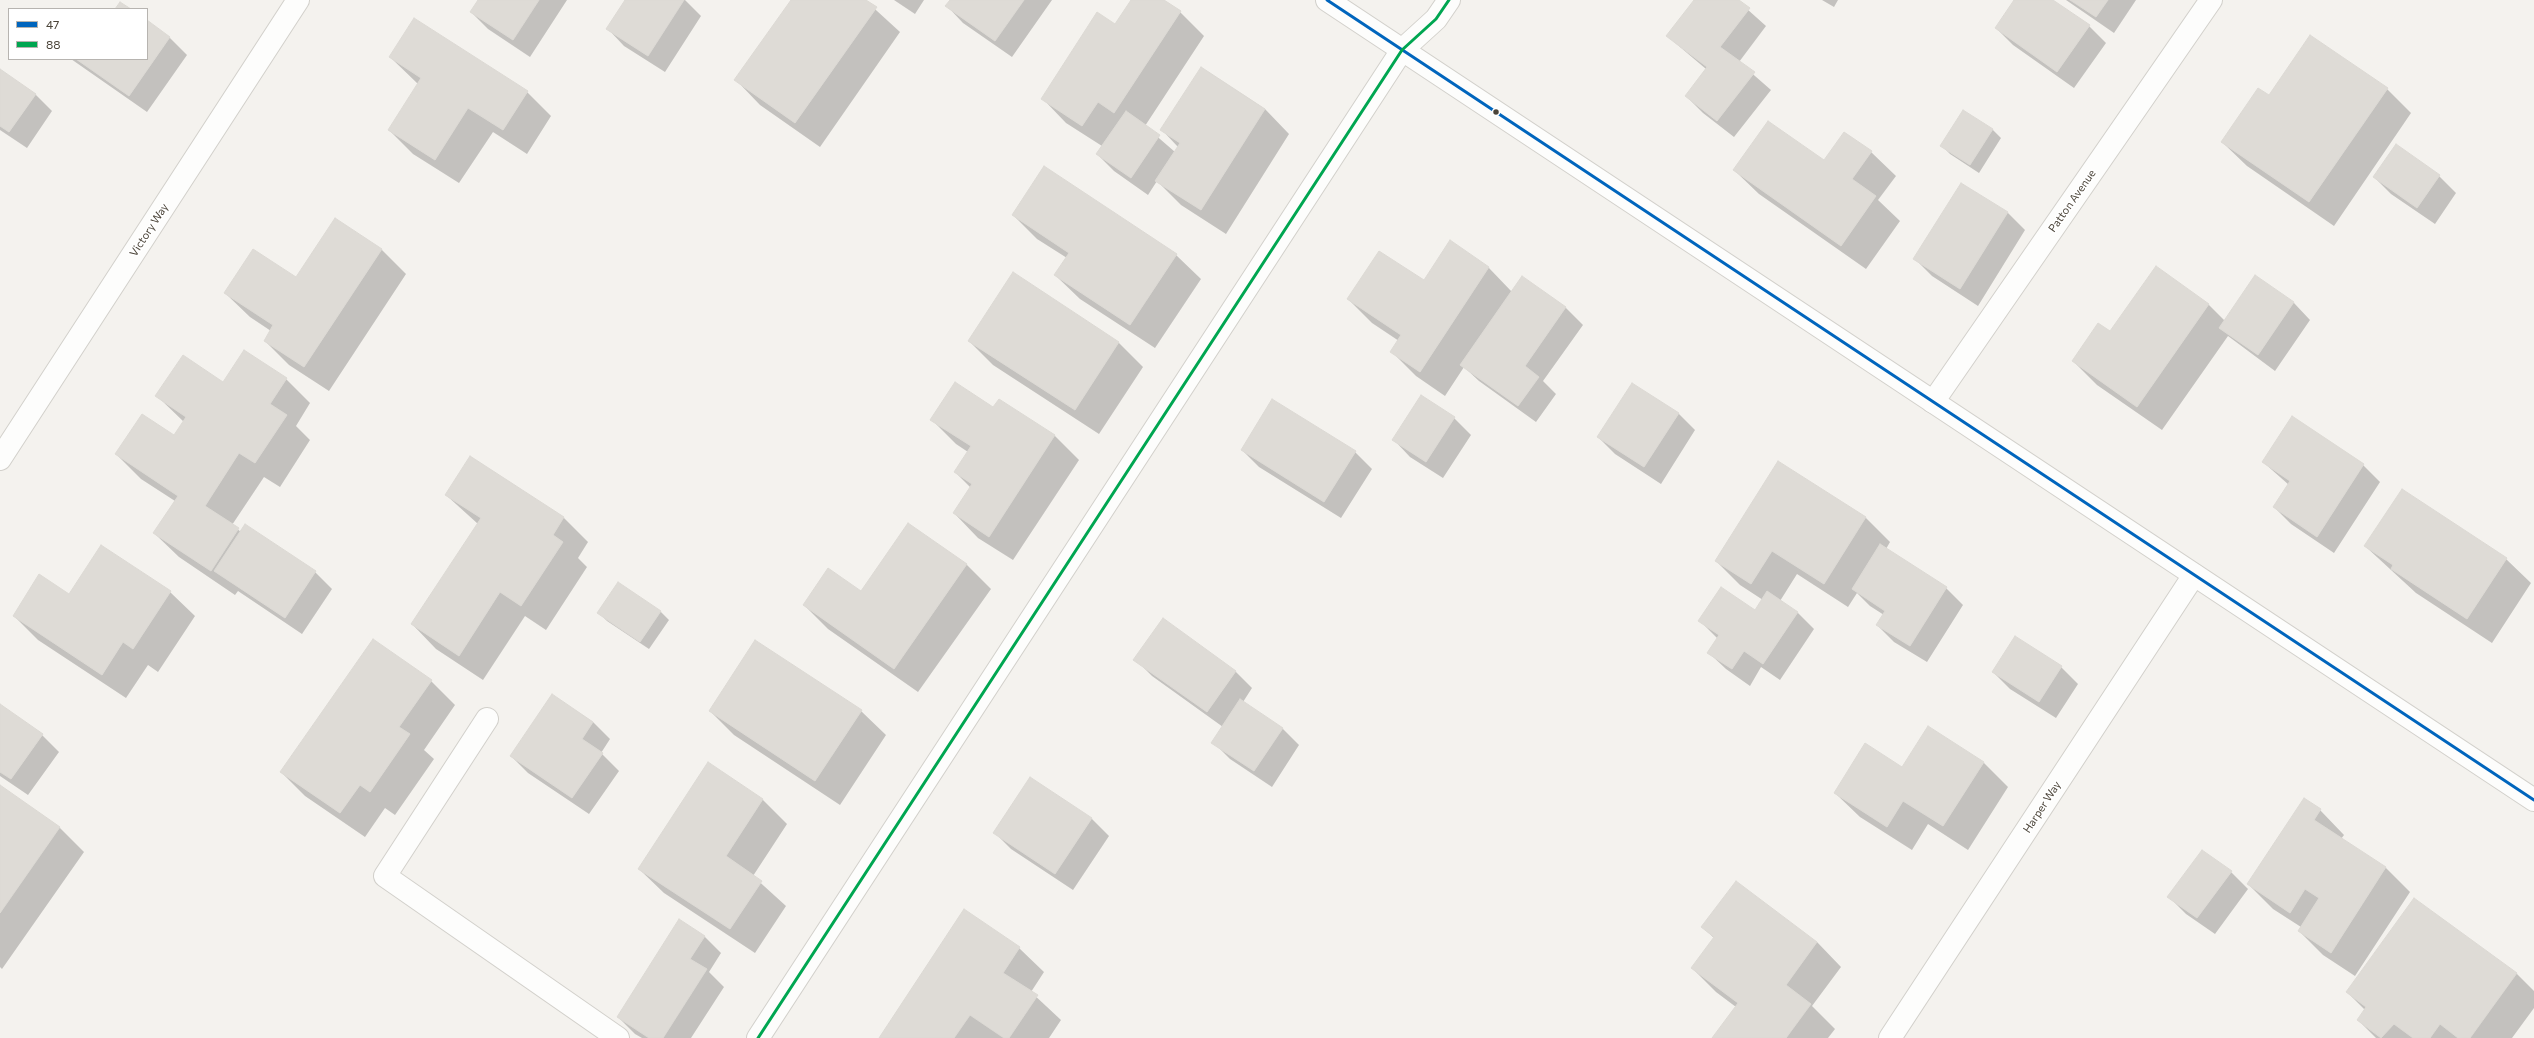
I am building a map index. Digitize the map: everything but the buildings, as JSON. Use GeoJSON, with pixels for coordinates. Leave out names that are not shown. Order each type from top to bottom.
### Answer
{"type":"FeatureCollection","features":[{"type":"Feature","properties":{"kind":"street","name":"Victory Way"},"geometry":{"type":"LineString","coordinates":[[0,459],[298,0]]}},
{"type":"Feature","properties":{"kind":"street"},"geometry":{"type":"LineString","coordinates":[[1326,0],[2534,800]]}},
{"type":"Feature","properties":{"kind":"street"},"geometry":{"type":"LineString","coordinates":[[758,1038],[1402,50],[1436,19],[1449,0]]}},
{"type":"Feature","properties":{"kind":"street","name":"Patton Avenue"},"geometry":{"type":"LineString","coordinates":[[1934,402],[2211,0]]}},
{"type":"Feature","properties":{"kind":"street","name":"Harper Way"},"geometry":{"type":"LineString","coordinates":[[1890,1038],[2194,575]]}},
{"type":"Feature","properties":{"kind":"street"},"geometry":{"type":"LineString","coordinates":[[487,719],[385,876],[618,1038]]}},
{"type":"Feature","properties":{"kind":"transit line","name":"47"},"geometry":{"type":"LineString","coordinates":[[1327,0],[2534,800]]}},
{"type":"Feature","properties":{"kind":"transit line","name":"88"},"geometry":{"type":"LineString","coordinates":[[758,1038],[1402,50],[1436,19],[1449,0]]}}]}
